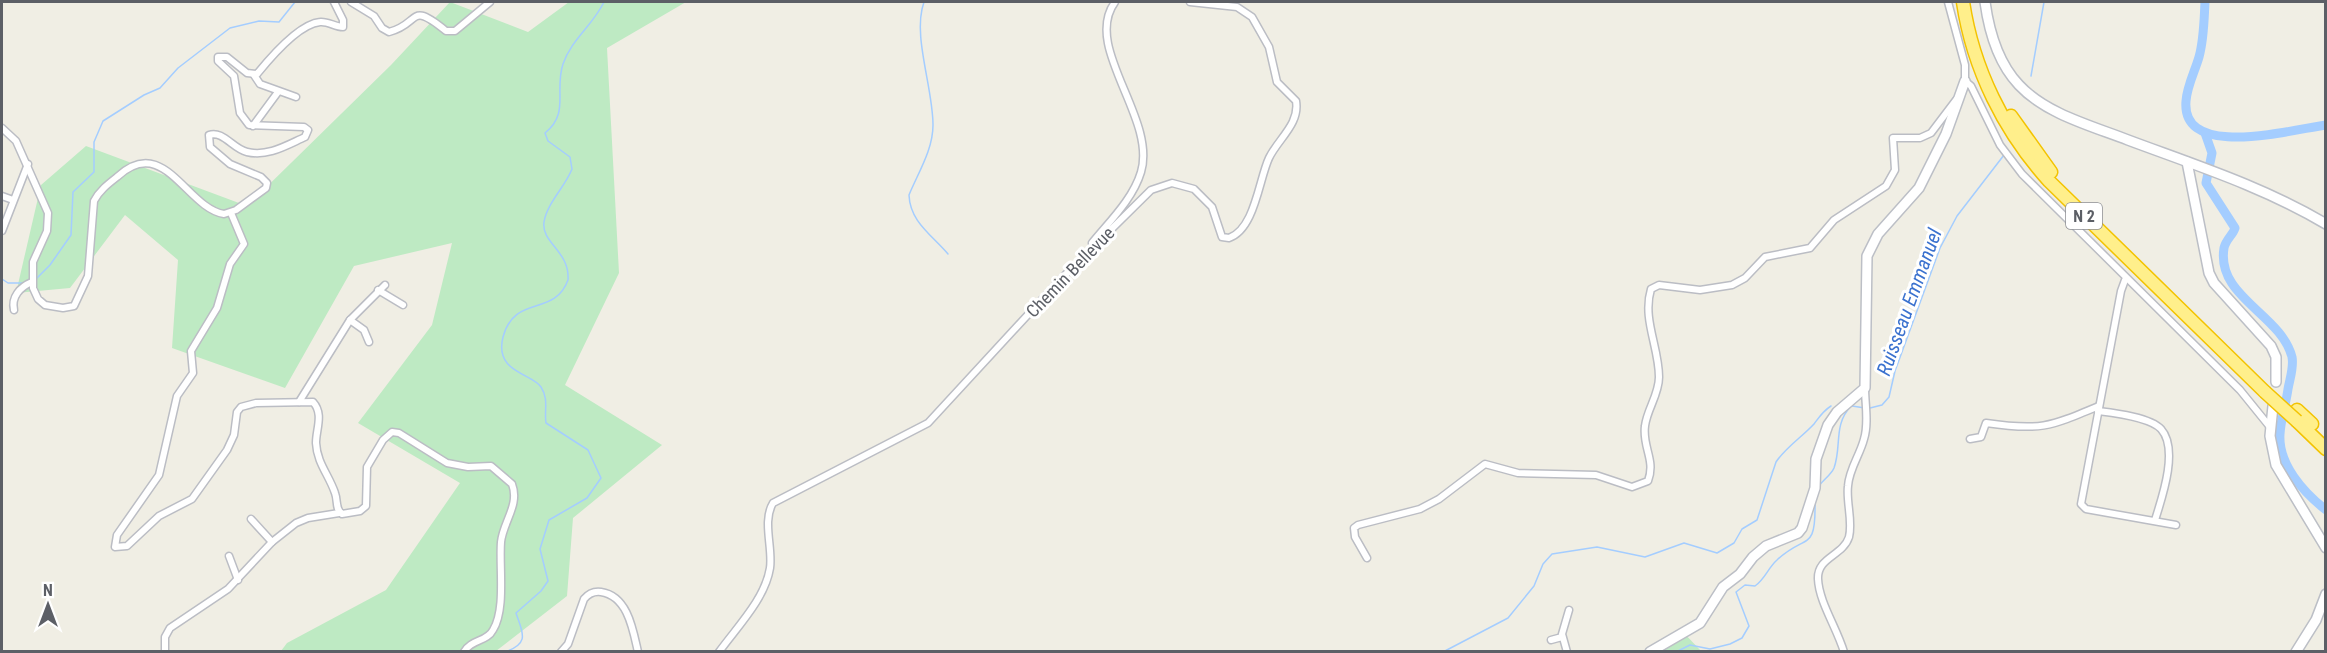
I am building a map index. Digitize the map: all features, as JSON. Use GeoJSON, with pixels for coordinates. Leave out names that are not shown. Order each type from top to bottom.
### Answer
{"type":"FeatureCollection","features":[{"type":"Feature","properties":{"kind":"highway","name":"N 2"},"geometry":{"type":"LineString","coordinates":[[1963,2],[1966,24],[1980,70],[2017,143],[2049,182],[2270,386]]}},
{"type":"Feature","properties":{"kind":"highway","name":"N 2"},"geometry":{"type":"LineString","coordinates":[[1971,2],[1976,31],[1991,76],[2015,124],[2045,165],[2064,187],[2270,386],[2325,449]]}},
{"type":"Feature","properties":{"kind":"highway","name":"N 2"},"geometry":{"type":"LineString","coordinates":[[2297,416],[2325,438]]}},
{"type":"Feature","properties":{"kind":"street"},"geometry":{"type":"LineString","coordinates":[[254,75],[277,50],[308,27],[324,22],[343,27],[343,20],[334,2]]}},
{"type":"Feature","properties":{"kind":"street"},"geometry":{"type":"LineString","coordinates":[[351,2],[374,15],[382,28],[389,32],[421,11],[432,14],[446,30],[455,31],[490,2]]}},
{"type":"Feature","properties":{"kind":"street"},"geometry":{"type":"LineString","coordinates":[[1071,268],[1127,199],[1141,172],[1144,157],[1142,138],[1106,35],[1107,16],[1115,2]]}},
{"type":"Feature","properties":{"kind":"street","name":"Chemin Bellevue"},"geometry":{"type":"LineString","coordinates":[[719,651],[760,596],[769,573],[769,517],[772,503],[928,423],[1071,268],[1143,196],[1166,184],[1186,185],[1200,194],[1215,212],[1221,235],[1227,238],[1233,237],[1254,207],[1272,153],[1296,117],[1296,101],[1277,82],[1269,47],[1252,17],[1237,7],[1190,2]]}},
{"type":"Feature","properties":{"kind":"street"},"geometry":{"type":"LineString","coordinates":[[1844,651],[1837,628],[1826,608],[1818,575],[1821,565],[1841,550],[1849,536],[1848,487],[1852,469],[1865,437],[1867,256],[1878,234],[1919,188],[1946,134],[1965,81],[1965,65],[1948,2]]}},
{"type":"Feature","properties":{"kind":"street"},"geometry":{"type":"LineString","coordinates":[[1985,2],[2001,61],[2009,74],[2027,92],[2076,119],[2218,173],[2281,200],[2325,224]]}},
{"type":"Feature","properties":{"kind":"street"},"geometry":{"type":"LineString","coordinates":[[2,128],[14,138],[28,164],[49,220],[47,231],[35,254],[32,282],[36,296],[45,305],[63,308],[76,304],[88,276],[94,201],[100,192],[130,167],[148,165],[168,170],[211,210],[224,214],[231,213],[266,188],[267,183],[261,177],[230,164],[210,147],[209,135],[217,134],[240,149],[260,153],[274,151],[308,134],[304,127],[254,126],[242,118],[234,76],[218,61],[218,57],[227,57],[247,74],[254,75]]}},
{"type":"Feature","properties":{"kind":"street"},"geometry":{"type":"LineString","coordinates":[[254,75],[258,83],[296,96]]}},
{"type":"Feature","properties":{"kind":"street"},"geometry":{"type":"LineString","coordinates":[[1965,81],[1971,86],[2000,144],[2022,174],[2125,280],[2240,390],[2270,427]]}},
{"type":"Feature","properties":{"kind":"street"},"geometry":{"type":"LineString","coordinates":[[254,126],[279,92]]}},
{"type":"Feature","properties":{"kind":"street"},"geometry":{"type":"LineString","coordinates":[[1367,558],[1355,537],[1354,528],[1420,509],[1439,499],[1485,464],[1518,473],[1596,475],[1632,487],[1648,481],[1652,470],[1652,459],[1646,442],[1645,426],[1659,387],[1659,375],[1649,326],[1651,289],[1659,285],[1700,290],[1732,285],[1745,278],[1765,257],[1790,254],[1810,248],[1834,220],[1886,186],[1895,170],[1893,138],[1920,138],[1931,133],[1957,100]]}},
{"type":"Feature","properties":{"kind":"street"},"geometry":{"type":"LineString","coordinates":[[2,231],[28,164]]}},
{"type":"Feature","properties":{"kind":"street"},"geometry":{"type":"LineString","coordinates":[[2192,164],[2210,273],[2214,283],[2271,346],[2276,357],[2270,386]]}},
{"type":"Feature","properties":{"kind":"street"},"geometry":{"type":"LineString","coordinates":[[2,198],[12,202]]}},
{"type":"Feature","properties":{"kind":"street"},"geometry":{"type":"LineString","coordinates":[[231,213],[244,244],[230,264],[217,308],[191,351],[193,373],[177,396],[159,475],[121,528],[115,541],[115,548],[127,546],[159,516],[192,500],[227,450],[234,435],[237,412],[241,406],[256,403],[313,402],[318,409],[318,458],[334,491],[339,513]]}},
{"type":"Feature","properties":{"kind":"street"},"geometry":{"type":"LineString","coordinates":[[2125,280],[2121,291],[2082,507],[2176,525]]}},
{"type":"Feature","properties":{"kind":"street"},"geometry":{"type":"LineString","coordinates":[[14,310],[14,300],[17,294],[23,286],[32,282]]}},
{"type":"Feature","properties":{"kind":"street"},"geometry":{"type":"LineString","coordinates":[[299,402],[324,366],[350,320],[385,285]]}},
{"type":"Feature","properties":{"kind":"street"},"geometry":{"type":"LineString","coordinates":[[378,290],[403,305]]}},
{"type":"Feature","properties":{"kind":"street"},"geometry":{"type":"LineString","coordinates":[[350,320],[364,330],[369,342]]}},
{"type":"Feature","properties":{"kind":"street"},"geometry":{"type":"LineString","coordinates":[[324,366],[332,369]]}},
{"type":"Feature","properties":{"kind":"street"},"geometry":{"type":"LineString","coordinates":[[1650,651],[1700,623],[1723,587],[1740,574],[1753,556],[1766,546],[1798,533],[1802,528],[1815,488],[1816,459],[1828,425],[1837,412],[1865,388]]}},
{"type":"Feature","properties":{"kind":"street"},"geometry":{"type":"LineString","coordinates":[[2273,406],[2270,427],[2271,451],[2276,465],[2325,548]]}},
{"type":"Feature","properties":{"kind":"street"},"geometry":{"type":"LineString","coordinates":[[1970,439],[1981,437],[1986,423],[2023,428],[2044,427],[2099,409],[2155,425],[2164,435],[2169,458],[2166,485],[2155,520]]}},
{"type":"Feature","properties":{"kind":"street"},"geometry":{"type":"LineString","coordinates":[[165,651],[165,637],[170,628],[238,580],[272,542],[296,523],[308,518],[339,513],[353,514],[366,506],[367,467],[383,440],[392,432],[399,433],[447,463],[468,467],[492,466],[510,481],[515,497],[501,540],[497,620],[490,634],[469,645],[464,651]]}},
{"type":"Feature","properties":{"kind":"street"},"geometry":{"type":"LineString","coordinates":[[251,519],[272,542]]}},
{"type":"Feature","properties":{"kind":"street"},"geometry":{"type":"LineString","coordinates":[[229,556],[238,580]]}},
{"type":"Feature","properties":{"kind":"street"},"geometry":{"type":"LineString","coordinates":[[561,651],[568,644],[584,599],[587,595],[597,592],[613,597],[621,603],[628,616],[638,651]]}},
{"type":"Feature","properties":{"kind":"street"},"geometry":{"type":"LineString","coordinates":[[2296,651],[2316,620],[2325,594]]}},
{"type":"Feature","properties":{"kind":"street"},"geometry":{"type":"LineString","coordinates":[[1567,651],[1562,637],[1569,610]]}},
{"type":"Feature","properties":{"kind":"street"},"geometry":{"type":"LineString","coordinates":[[1551,640],[1562,637]]}},
{"type":"Feature","properties":{"kind":"green space"},"geometry":{"type":"Polygon","coordinates":[[[450,2],[528,32],[569,2],[686,2],[607,48],[619,273],[565,385],[662,445],[573,518],[567,596],[496,651],[281,651],[287,643],[386,590],[460,483],[358,423],[432,325],[452,243],[354,266],[285,388],[172,348],[178,260],[125,215],[70,288],[16,293],[41,185],[86,146],[247,206],[391,65],[450,2]]]}},
{"type":"Feature","properties":{"kind":"green space"},"geometry":{"type":"Polygon","coordinates":[[[1682,631],[1701,651],[1660,652],[1682,631]]]}},
{"type":"Feature","properties":{"kind":"waterway"},"geometry":{"type":"LineString","coordinates":[[37,278],[50,265],[71,235],[73,192],[94,172],[94,142],[103,121],[144,95],[160,88],[178,68],[230,28],[259,21],[279,22],[295,2]]}},
{"type":"Feature","properties":{"kind":"waterway"},"geometry":{"type":"LineString","coordinates":[[505,652],[519,645],[521,641],[522,631],[516,613],[541,591],[548,581],[540,549],[549,520],[587,498],[601,478],[588,450],[546,423],[546,400],[541,387],[509,365],[502,349],[503,337],[509,323],[516,315],[554,299],[562,292],[568,280],[565,262],[547,236],[544,222],[549,208],[572,169],[570,157],[548,141],[545,133],[557,118],[561,74],[567,55],[604,2]]}},
{"type":"Feature","properties":{"kind":"waterway"},"geometry":{"type":"LineString","coordinates":[[924,2],[920,30],[933,125],[928,152],[909,195],[910,205],[918,221],[948,254]]}},
{"type":"Feature","properties":{"kind":"waterway","name":"Ruisseau Emmanuel"},"geometry":{"type":"LineString","coordinates":[[2031,76],[2044,2]]}},
{"type":"Feature","properties":{"kind":"waterway"},"geometry":{"type":"LineString","coordinates":[[2205,2],[2201,50],[2189,84],[2186,101],[2189,119],[2201,131],[2220,136],[2242,137],[2326,125]]}},
{"type":"Feature","properties":{"kind":"waterway"},"geometry":{"type":"LineString","coordinates":[[2205,133],[2212,153],[2206,183],[2235,228],[2224,248],[2224,265],[2239,293],[2276,329],[2286,342],[2292,357],[2292,369],[2281,422],[2280,445],[2283,456],[2301,486],[2326,510]]}},
{"type":"Feature","properties":{"kind":"waterway","name":"Ruisseau Emmanuel"},"geometry":{"type":"LineString","coordinates":[[1870,408],[1882,405],[1889,397],[1895,371],[1940,248],[1957,216],[2004,155]]}},
{"type":"Feature","properties":{"kind":"waterway"},"geometry":{"type":"LineString","coordinates":[[2,279],[8,283],[24,283]]}},
{"type":"Feature","properties":{"kind":"waterway","name":"Ruisseau Emmanuel"},"geometry":{"type":"LineString","coordinates":[[1443,652],[1508,618],[1534,586],[1543,564],[1552,554],[1597,547],[1645,557],[1684,543],[1717,553],[1734,543],[1742,529],[1757,520],[1776,462],[1831,406]]}},
{"type":"Feature","properties":{"kind":"waterway"},"geometry":{"type":"LineString","coordinates":[[1819,486],[1834,468],[1840,428],[1845,413],[1851,406]]}},
{"type":"Feature","properties":{"kind":"waterway","name":"Ruisseau Emmanuel"},"geometry":{"type":"LineString","coordinates":[[1852,406],[1865,408]]}},
{"type":"Feature","properties":{"kind":"waterway"},"geometry":{"type":"LineString","coordinates":[[1676,652],[1690,645],[1710,649],[1742,638],[1749,626],[1736,592],[1745,585],[1755,586],[1777,560],[1811,536],[1814,529],[1815,502]]}}]}
